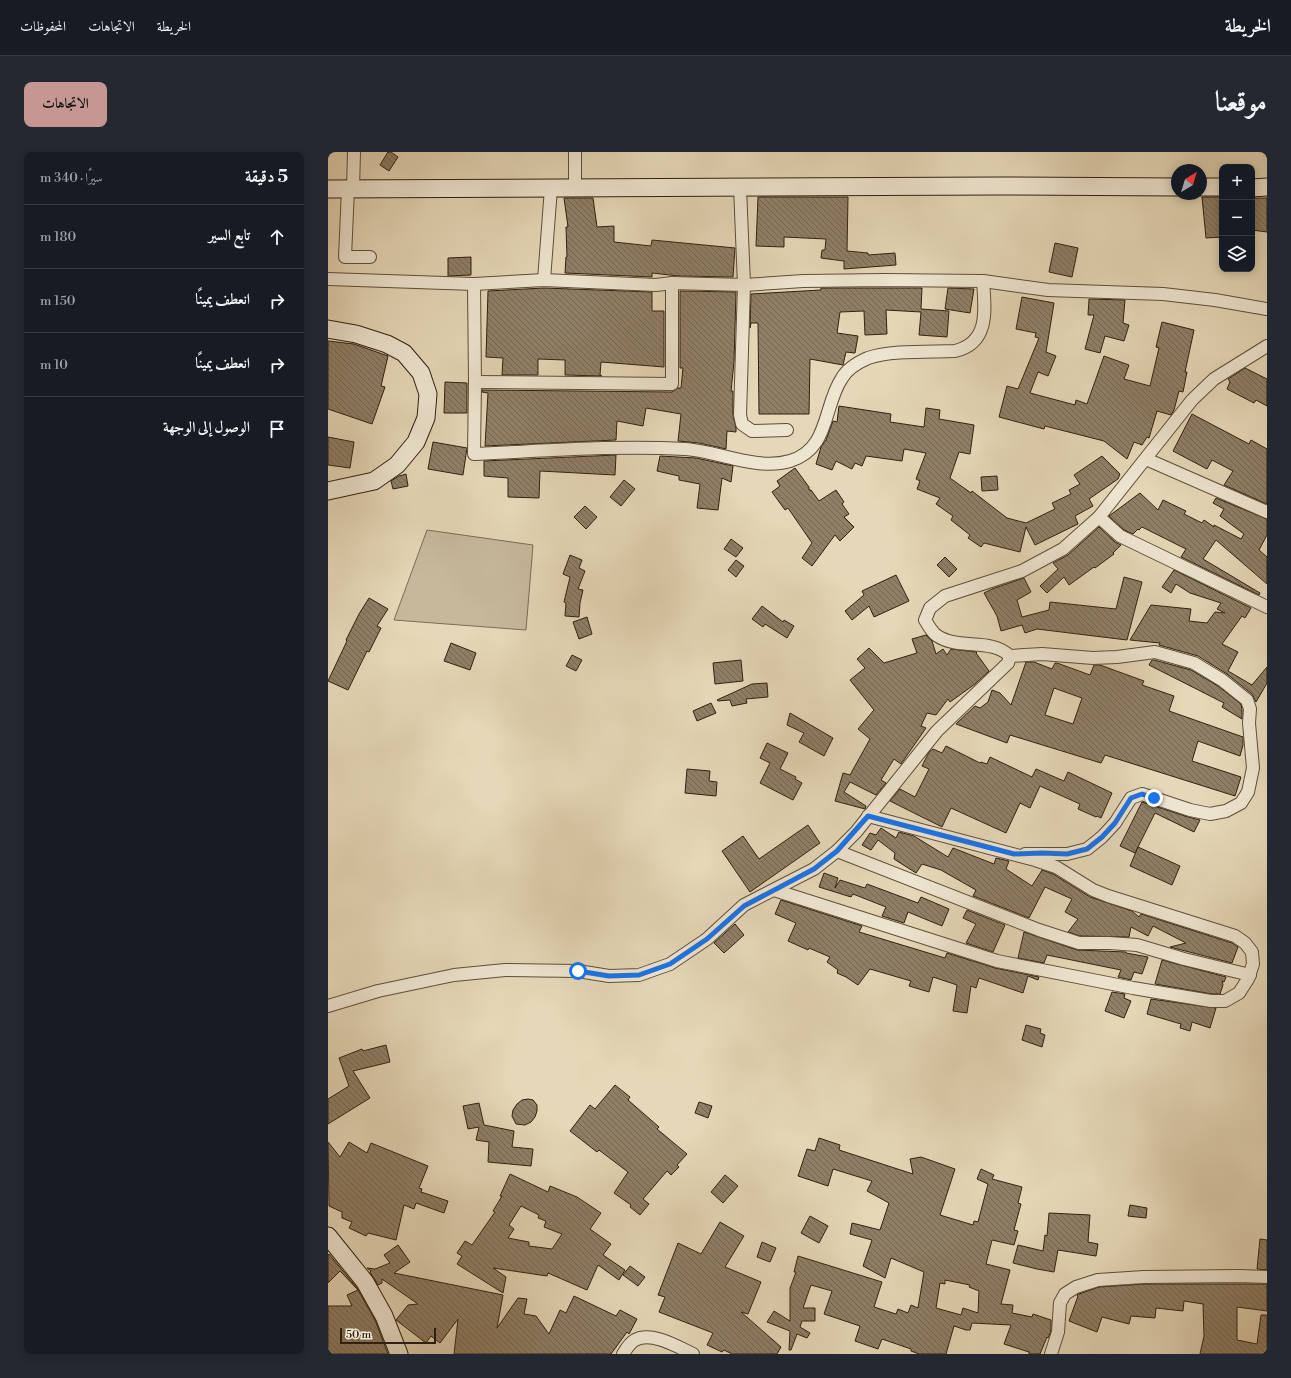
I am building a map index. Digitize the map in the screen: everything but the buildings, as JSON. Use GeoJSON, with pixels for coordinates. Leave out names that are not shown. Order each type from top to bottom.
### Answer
{"type":"FeatureCollection","features":[{"type":"Feature","properties":{"kind":"street"},"geometry":{"type":"LineString","coordinates":[[354,152],[345,257],[370,257]]}},
{"type":"Feature","properties":{"kind":"street"},"geometry":{"type":"LineString","coordinates":[[575,152],[575,188]]}},
{"type":"Feature","properties":{"kind":"street"},"geometry":{"type":"LineString","coordinates":[[328,189],[1006,186],[1171,187]]}},
{"type":"Feature","properties":{"kind":"street"},"geometry":{"type":"LineString","coordinates":[[740,187],[744,285],[740,415],[742,424],[752,431],[787,430]]}},
{"type":"Feature","properties":{"kind":"street"},"geometry":{"type":"LineString","coordinates":[[1207,187],[1219,187]]}},
{"type":"Feature","properties":{"kind":"street"},"geometry":{"type":"LineString","coordinates":[[1255,188],[1267,187]]}},
{"type":"Feature","properties":{"kind":"street"},"geometry":{"type":"LineString","coordinates":[[544,280],[551,188]]}},
{"type":"Feature","properties":{"kind":"street"},"geometry":{"type":"LineString","coordinates":[[328,279],[474,284],[544,280],[656,285],[672,283],[744,285],[803,281],[878,280],[983,281],[1048,290],[1163,294],[1215,300],[1267,309]]}},
{"type":"Feature","properties":{"kind":"street"},"geometry":{"type":"LineString","coordinates":[[474,284],[474,454],[642,448],[687,449],[748,461],[773,463],[790,461],[804,454],[817,441],[820,437],[834,394],[842,377],[853,366],[868,358],[890,353],[955,351],[964,349],[972,343],[980,333],[985,316],[983,281]]}},
{"type":"Feature","properties":{"kind":"street"},"geometry":{"type":"LineString","coordinates":[[475,382],[672,384],[672,283]]}},
{"type":"Feature","properties":{"kind":"street"},"geometry":{"type":"LineString","coordinates":[[328,329],[356,334],[387,344],[404,353],[421,373],[428,394],[426,418],[416,442],[397,464],[374,481],[328,491]]}},
{"type":"Feature","properties":{"kind":"street"},"geometry":{"type":"LineString","coordinates":[[1010,656],[1005,650],[994,646],[948,642],[935,634],[925,620],[930,608],[946,596],[1022,571],[1063,549],[1099,518],[1192,400],[1214,380],[1267,346]]}},
{"type":"Feature","properties":{"kind":"street"},"geometry":{"type":"LineString","coordinates":[[1146,459],[1267,512]]}},
{"type":"Feature","properties":{"kind":"street"},"geometry":{"type":"LineString","coordinates":[[1099,518],[1120,536],[1267,607]]}},
{"type":"Feature","properties":{"kind":"street"},"geometry":{"type":"LineString","coordinates":[[1010,656],[1042,654],[1093,658],[1117,657],[1154,652],[1194,663],[1222,680],[1247,700],[1250,709],[1249,723],[1253,768],[1248,792],[1241,803],[1226,810],[1210,814],[1190,810],[1142,794],[1131,798],[1115,823],[1102,837],[1087,849],[1067,854],[1014,854]]}},
{"type":"Feature","properties":{"kind":"street"},"geometry":{"type":"LineString","coordinates":[[328,1006],[378,991],[454,975],[505,970],[578,971],[609,976],[639,975],[670,964],[707,939],[744,906],[814,869],[837,851],[868,816],[937,731],[1008,663],[1010,656]]}},
{"type":"Feature","properties":{"kind":"street"},"geometry":{"type":"LineString","coordinates":[[774,890],[997,961],[1133,988],[1211,1001],[1225,1001],[1239,993],[1250,975],[1253,964],[1252,952],[1245,943],[1235,936],[1108,896],[1093,890],[1056,867],[1014,854],[868,816]]}},
{"type":"Feature","properties":{"kind":"street"},"geometry":{"type":"LineString","coordinates":[[837,851],[1039,930],[1079,943],[1109,942],[1137,945],[1184,959],[1250,975]]}},
{"type":"Feature","properties":{"kind":"street"},"geometry":{"type":"LineString","coordinates":[[328,1236],[364,1282],[384,1316],[399,1354]]}},
{"type":"Feature","properties":{"kind":"street"},"geometry":{"type":"LineString","coordinates":[[1051,1354],[1058,1332],[1060,1303],[1065,1294],[1076,1287],[1098,1280],[1144,1277],[1267,1277]]}},
{"type":"Feature","properties":{"kind":"street"},"geometry":{"type":"LineString","coordinates":[[623,1354],[628,1346],[636,1340],[648,1338],[665,1341],[693,1354]]}},
{"type":"Feature","properties":{"kind":"shaded area"},"geometry":{"type":"Polygon","coordinates":[[[427,530],[533,545],[526,630],[394,620],[427,530]]]}},
{"type":"Feature","properties":{"kind":"route"},"geometry":{"type":"LineString","coordinates":[[578,971],[609,976],[639,975],[670,964],[707,939],[744,906],[814,869],[837,851],[856,832],[868,816],[1014,854],[1067,854],[1087,849],[1102,837],[1115,823],[1131,798],[1142,794],[1154,798]]}}]}
